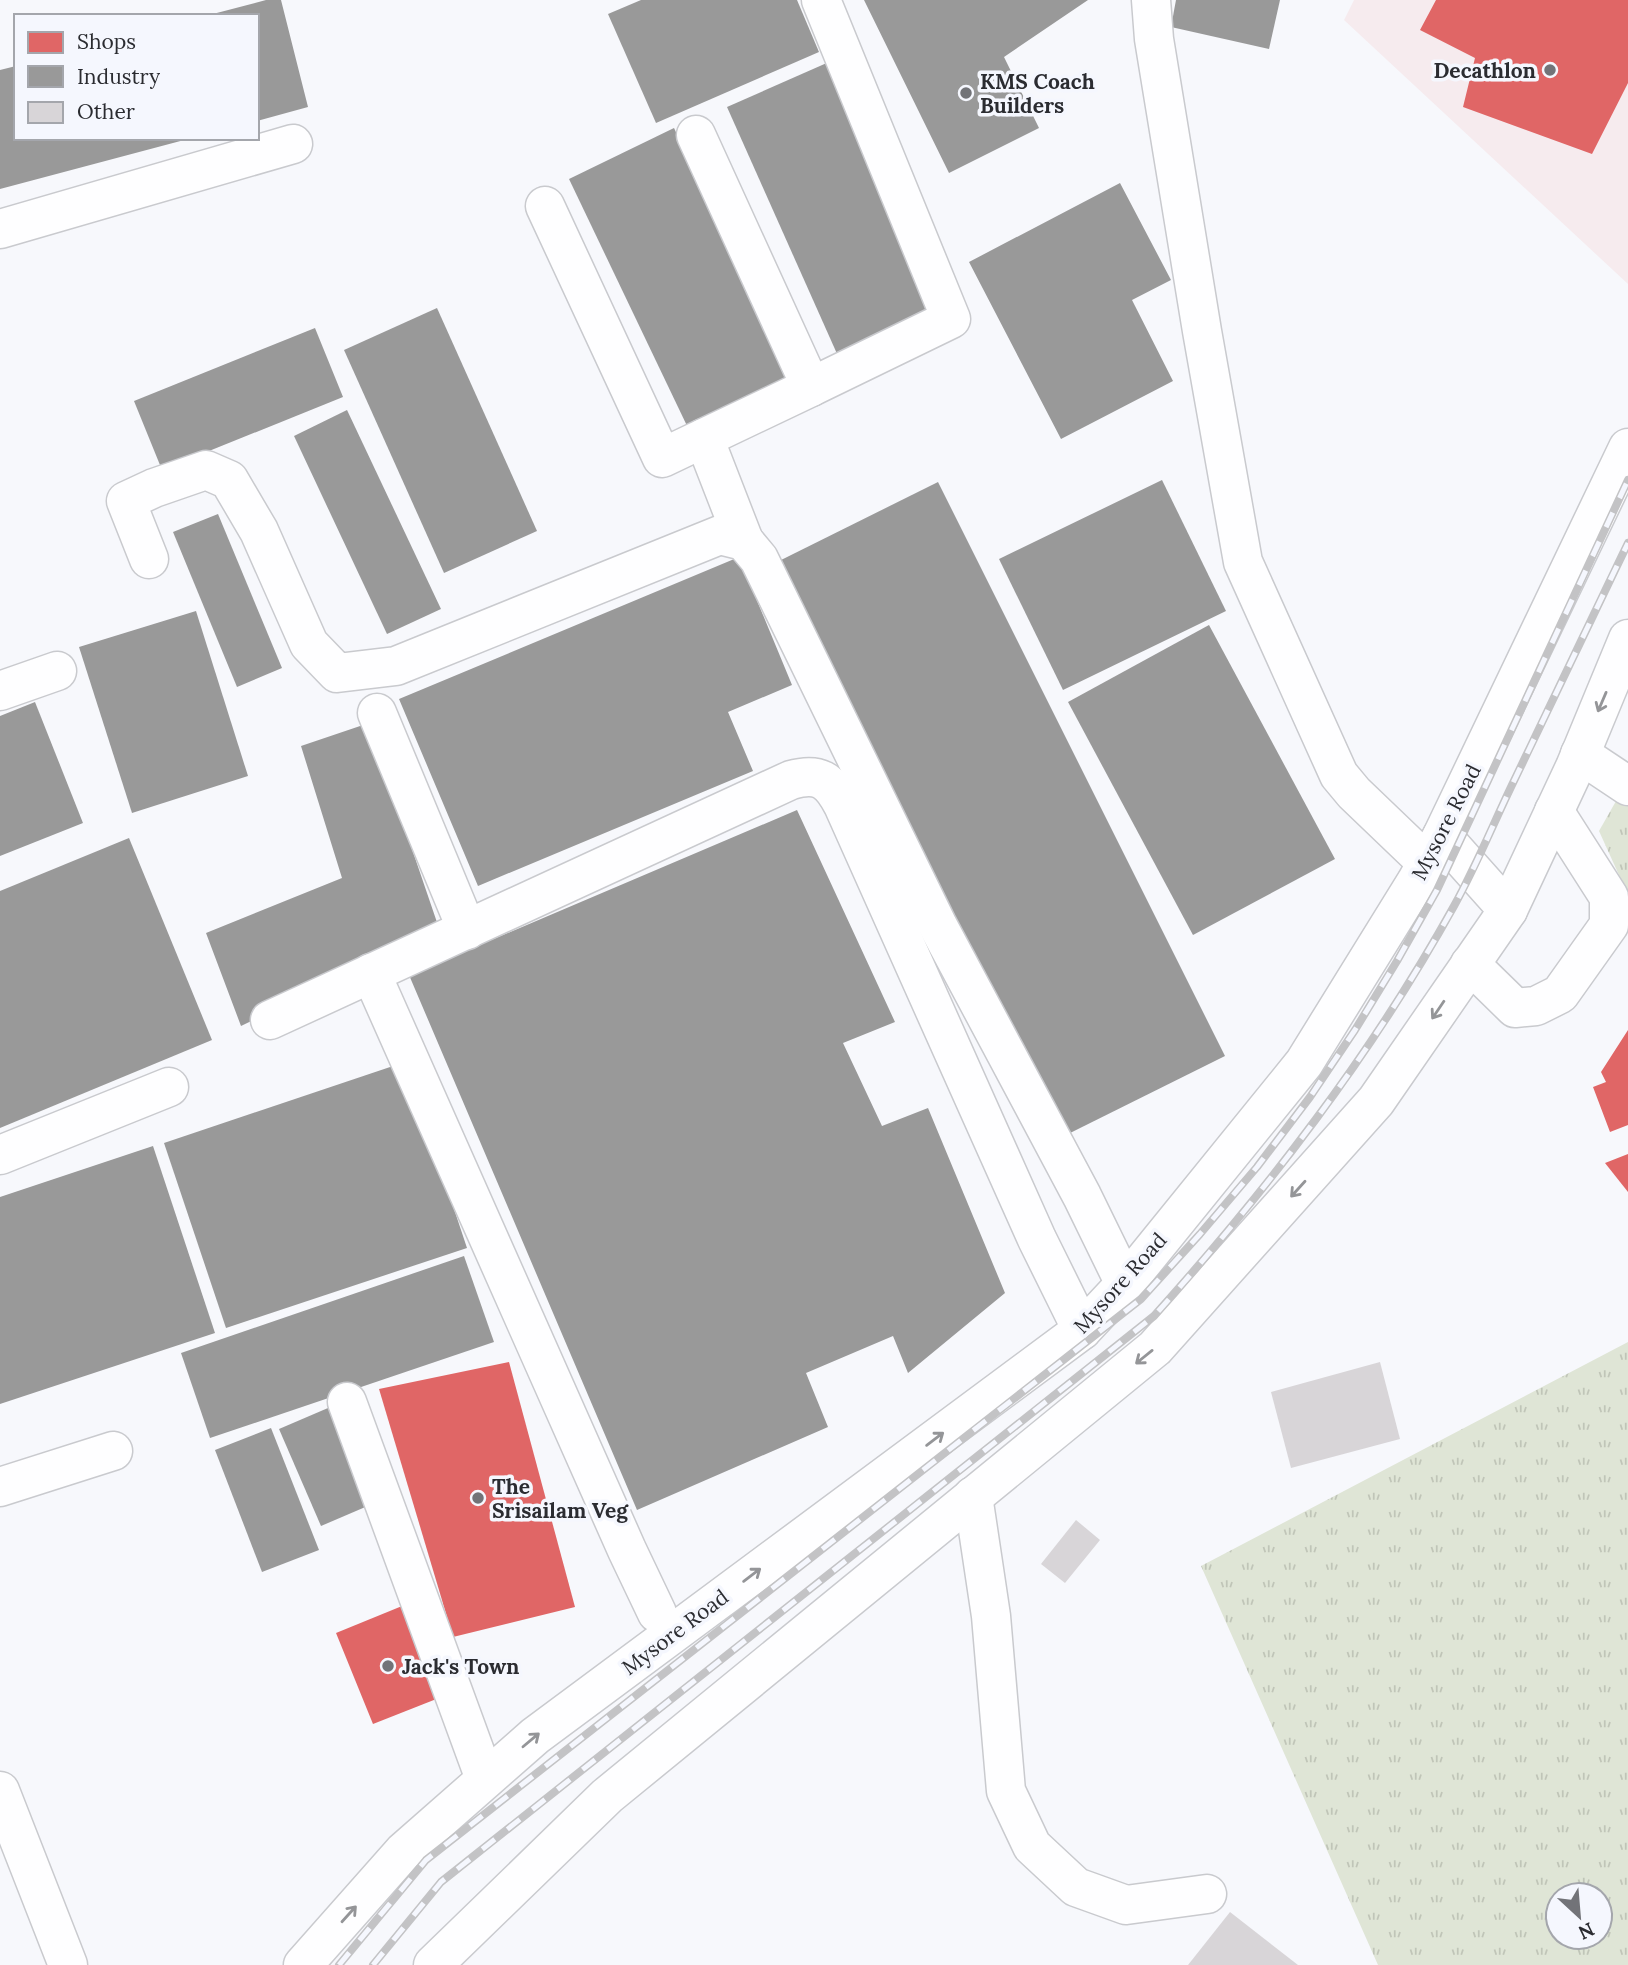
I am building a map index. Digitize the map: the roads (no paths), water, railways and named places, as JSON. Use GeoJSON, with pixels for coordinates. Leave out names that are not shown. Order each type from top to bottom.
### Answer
{"type":"FeatureCollection","features":[{"type":"Feature","properties":{"kind":"main road"},"geometry":{"type":"LineString","coordinates":[[545,206],[662,458],[951,319],[821,0]]}},
{"type":"Feature","properties":{"kind":"main road"},"geometry":{"type":"LineString","coordinates":[[1151,0],[1154,39],[1243,562],[1339,775],[1354,793],[1434,849],[1508,909]]}},
{"type":"Feature","properties":{"kind":"main road"},"geometry":{"type":"LineString","coordinates":[[696,135],[811,387]]}},
{"type":"Feature","properties":{"kind":"main road"},"geometry":{"type":"LineString","coordinates":[[0,229],[293,144]]}},
{"type":"Feature","properties":{"kind":"main road"},"geometry":{"type":"LineString","coordinates":[[704,438],[744,541],[759,559],[938,926],[1082,1196],[1125,1284]]}},
{"type":"Feature","properties":{"kind":"main road","name":"Mysore Road"},"geometry":{"type":"LineString","coordinates":[[303,1965],[403,1852],[535,1736],[1082,1330],[1125,1284],[1304,1063],[1416,882],[1628,448]]}},
{"type":"Feature","properties":{"kind":"main road"},"geometry":{"type":"LineString","coordinates":[[149,559],[126,501],[206,470],[229,480],[258,531],[309,644],[337,673],[396,666],[720,535],[744,541]]}},
{"type":"Feature","properties":{"kind":"main road"},"geometry":{"type":"LineString","coordinates":[[433,1965],[607,1796],[1155,1348],[1376,1101],[1508,909],[1580,754],[1628,639]]}},
{"type":"Feature","properties":{"kind":"main road"},"geometry":{"type":"LineString","coordinates":[[0,691],[57,671]]}},
{"type":"Feature","properties":{"kind":"main road"},"geometry":{"type":"LineString","coordinates":[[377,713],[467,930]]}},
{"type":"Feature","properties":{"kind":"main road"},"geometry":{"type":"LineString","coordinates":[[1580,754],[1628,786]]}},
{"type":"Feature","properties":{"kind":"main road"},"geometry":{"type":"LineString","coordinates":[[270,1020],[791,780],[808,775],[822,780],[835,791],[842,805],[1037,1239],[1082,1330]]}},
{"type":"Feature","properties":{"kind":"main road"},"geometry":{"type":"LineString","coordinates":[[1470,964],[1515,1008],[1536,1006],[1560,994],[1609,925],[1609,897],[1554,811]]}},
{"type":"Feature","properties":{"kind":"main road"},"geometry":{"type":"LineString","coordinates":[[371,973],[657,1613]]}},
{"type":"Feature","properties":{"kind":"main road"},"geometry":{"type":"LineString","coordinates":[[0,1155],[169,1087]]}},
{"type":"Feature","properties":{"kind":"main road"},"geometry":{"type":"LineString","coordinates":[[347,1402],[485,1779]]}},
{"type":"Feature","properties":{"kind":"main road"},"geometry":{"type":"LineString","coordinates":[[0,1487],[113,1451]]}},
{"type":"Feature","properties":{"kind":"main road"},"geometry":{"type":"LineString","coordinates":[[973,1496],[991,1616],[1006,1791],[1032,1846],[1076,1887],[1126,1905],[1208,1894]]}},
{"type":"Feature","properties":{"kind":"main road"},"geometry":{"type":"LineString","coordinates":[[0,1791],[68,1965]]}},
{"type":"Feature","properties":{"kind":"railway"},"geometry":{"type":"LineString","coordinates":[[339,1965],[426,1860],[1141,1299],[1200,1234],[1257,1167],[1310,1097],[1397,961],[1437,890],[1628,480]]}},
{"type":"Feature","properties":{"kind":"railway"},"geometry":{"type":"LineString","coordinates":[[373,1965],[441,1882],[1154,1316],[1237,1220],[1315,1120],[1388,1016],[1422,962],[1469,877],[1628,543]]}},
{"type":"Feature","properties":{"kind":"place","name":"Decathlon"},"geometry":{"type":"Point","coordinates":[1550,70]}},
{"type":"Feature","properties":{"kind":"place","name":"KMS Coach Builders"},"geometry":{"type":"Point","coordinates":[966,93]}},
{"type":"Feature","properties":{"kind":"place","name":"The Srisailam Veg"},"geometry":{"type":"Point","coordinates":[478,1498]}},
{"type":"Feature","properties":{"kind":"place","name":"Jack's Town"},"geometry":{"type":"Point","coordinates":[388,1666]}}]}
